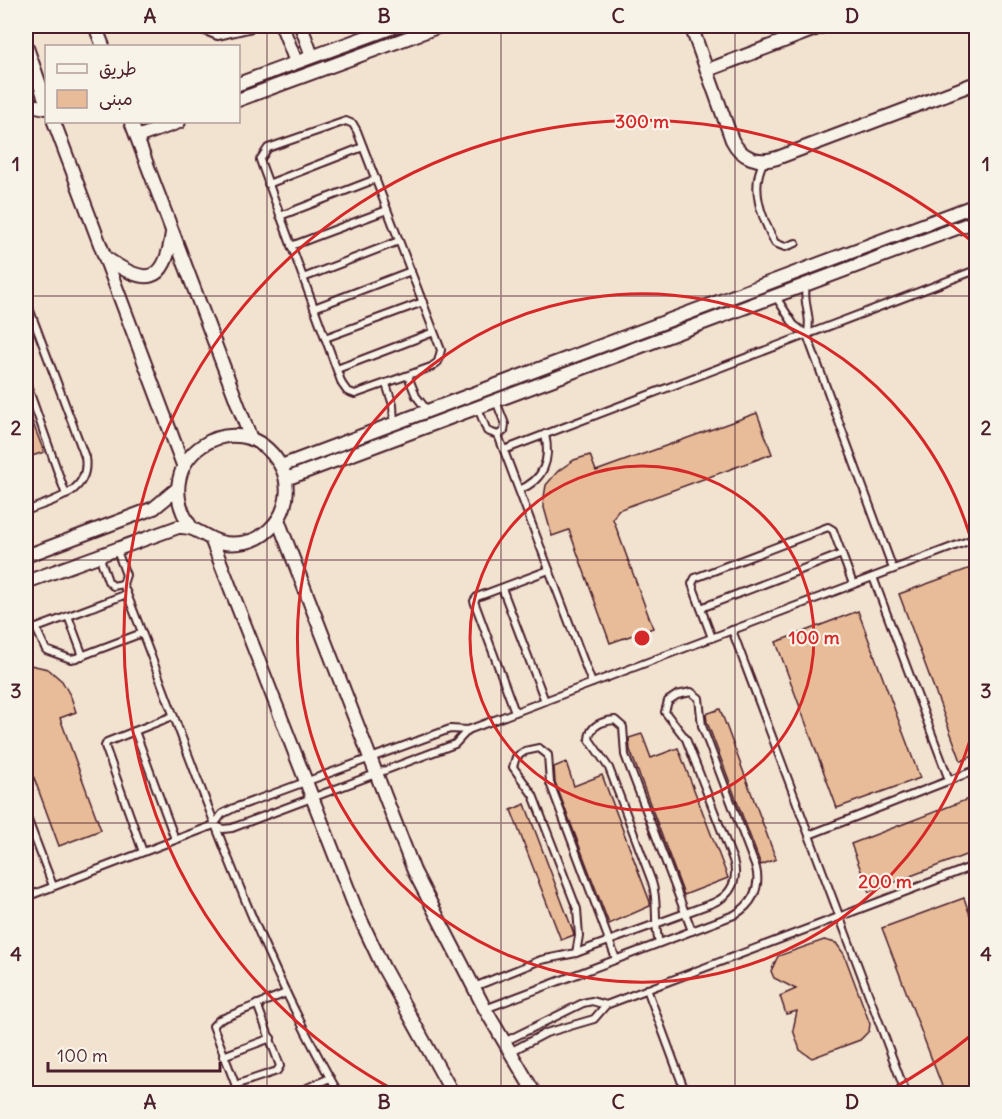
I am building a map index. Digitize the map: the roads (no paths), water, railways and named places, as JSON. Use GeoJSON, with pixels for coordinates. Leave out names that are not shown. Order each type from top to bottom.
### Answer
{"type":"FeatureCollection","features":[{"type":"Feature","properties":{"kind":"street"},"geometry":{"type":"LineString","coordinates":[[95,26],[103,45]]}},
{"type":"Feature","properties":{"kind":"street"},"geometry":{"type":"LineString","coordinates":[[201,26],[218,33],[248,26]]}},
{"type":"Feature","properties":{"kind":"street"},"geometry":{"type":"LineString","coordinates":[[282,26],[296,62]]}},
{"type":"Feature","properties":{"kind":"street"},"geometry":{"type":"LineString","coordinates":[[301,26],[312,56]]}},
{"type":"Feature","properties":{"kind":"street"},"geometry":{"type":"LineString","coordinates":[[240,83],[396,26]]}},
{"type":"Feature","properties":{"kind":"street"},"geometry":{"type":"LineString","coordinates":[[240,98],[440,26]]}},
{"type":"Feature","properties":{"kind":"street"},"geometry":{"type":"LineString","coordinates":[[691,26],[735,146],[749,158],[764,161],[976,83]]}},
{"type":"Feature","properties":{"kind":"street"},"geometry":{"type":"LineString","coordinates":[[708,70],[823,26]]}},
{"type":"Feature","properties":{"kind":"street"},"geometry":{"type":"LineString","coordinates":[[26,45],[29,66],[45,100]]}},
{"type":"Feature","properties":{"kind":"street"},"geometry":{"type":"LineString","coordinates":[[26,104],[45,108]]}},
{"type":"Feature","properties":{"kind":"street"},"geometry":{"type":"LineString","coordinates":[[54,123],[183,465]]}},
{"type":"Feature","properties":{"kind":"street"},"geometry":{"type":"LineString","coordinates":[[134,123],[137,137],[172,232],[251,439]]}},
{"type":"Feature","properties":{"kind":"street"},"geometry":{"type":"LineString","coordinates":[[137,137],[176,123]]}},
{"type":"Feature","properties":{"kind":"street"},"geometry":{"type":"LineString","coordinates":[[281,466],[976,205]]}},
{"type":"Feature","properties":{"kind":"street"},"geometry":{"type":"LineString","coordinates":[[286,479],[976,221]]}},
{"type":"Feature","properties":{"kind":"street"},"geometry":{"type":"LineString","coordinates":[[106,258],[134,276],[152,275],[166,264],[172,232]]}},
{"type":"Feature","properties":{"kind":"street"},"geometry":{"type":"LineString","coordinates":[[236,435],[251,439],[274,454],[281,466],[286,479],[286,500],[278,520],[266,533],[249,542],[231,545],[212,541],[191,527],[181,509],[177,489],[183,465],[205,442],[236,435]]}},
{"type":"Feature","properties":{"kind":"street"},"geometry":{"type":"LineString","coordinates":[[26,556],[154,508],[177,489]]}},
{"type":"Feature","properties":{"kind":"street"},"geometry":{"type":"LineString","coordinates":[[278,520],[414,871],[485,1009],[535,1094]]}},
{"type":"Feature","properties":{"kind":"street"},"geometry":{"type":"LineString","coordinates":[[26,582],[170,529],[191,527]]}},
{"type":"Feature","properties":{"kind":"street"},"geometry":{"type":"LineString","coordinates":[[212,541],[310,798],[357,912],[383,967],[453,1094]]}},
{"type":"Feature","properties":{"kind":"lane"},"geometry":{"type":"LineString","coordinates":[[346,121],[356,127],[375,178],[441,350],[438,362],[359,394],[351,393],[344,388],[260,160],[268,148],[346,121]]}},
{"type":"Feature","properties":{"kind":"lane"},"geometry":{"type":"LineString","coordinates":[[268,184],[363,147]]}},
{"type":"Feature","properties":{"kind":"lane"},"geometry":{"type":"LineString","coordinates":[[764,161],[757,184],[760,204],[776,243],[785,247],[796,243]]}},
{"type":"Feature","properties":{"kind":"lane"},"geometry":{"type":"LineString","coordinates":[[280,216],[375,178]]}},
{"type":"Feature","properties":{"kind":"lane"},"geometry":{"type":"LineString","coordinates":[[291,246],[387,210]]}},
{"type":"Feature","properties":{"kind":"lane"},"geometry":{"type":"LineString","coordinates":[[303,278],[399,241]]}},
{"type":"Feature","properties":{"kind":"lane"},"geometry":{"type":"LineString","coordinates":[[504,450],[976,270]]}},
{"type":"Feature","properties":{"kind":"lane"},"geometry":{"type":"LineString","coordinates":[[314,308],[411,271]]}},
{"type":"Feature","properties":{"kind":"lane"},"geometry":{"type":"LineString","coordinates":[[806,285],[805,295],[810,316],[807,335],[893,569]]}},
{"type":"Feature","properties":{"kind":"lane"},"geometry":{"type":"LineString","coordinates":[[776,296],[794,325],[807,335]]}},
{"type":"Feature","properties":{"kind":"lane"},"geometry":{"type":"LineString","coordinates":[[26,300],[85,457],[83,479],[76,489],[26,511]]}},
{"type":"Feature","properties":{"kind":"lane"},"geometry":{"type":"LineString","coordinates":[[325,338],[423,302]]}},
{"type":"Feature","properties":{"kind":"lane"},"geometry":{"type":"LineString","coordinates":[[337,369],[434,332]]}},
{"type":"Feature","properties":{"kind":"lane"},"geometry":{"type":"LineString","coordinates":[[408,376],[416,396],[428,411]]}},
{"type":"Feature","properties":{"kind":"lane"},"geometry":{"type":"LineString","coordinates":[[26,382],[66,495]]}},
{"type":"Feature","properties":{"kind":"lane"},"geometry":{"type":"LineString","coordinates":[[386,384],[393,405],[394,424]]}},
{"type":"Feature","properties":{"kind":"lane"},"geometry":{"type":"LineString","coordinates":[[496,401],[505,424],[504,431],[498,435]]}},
{"type":"Feature","properties":{"kind":"lane"},"geometry":{"type":"LineString","coordinates":[[478,408],[487,431],[498,435],[592,683]]}},
{"type":"Feature","properties":{"kind":"lane"},"geometry":{"type":"LineString","coordinates":[[519,490],[532,484],[544,469],[548,450],[545,434]]}},
{"type":"Feature","properties":{"kind":"lane"},"geometry":{"type":"LineString","coordinates":[[712,638],[693,581],[828,527],[833,530],[853,584]]}},
{"type":"Feature","properties":{"kind":"lane"},"geometry":{"type":"LineString","coordinates":[[214,825],[223,829],[232,828],[454,744],[468,730],[976,538]]}},
{"type":"Feature","properties":{"kind":"lane"},"geometry":{"type":"LineString","coordinates":[[116,548],[126,575],[123,584],[244,901],[286,993],[339,1094]]}},
{"type":"Feature","properties":{"kind":"lane"},"geometry":{"type":"LineString","coordinates":[[701,608],[842,554]]}},
{"type":"Feature","properties":{"kind":"lane"},"geometry":{"type":"LineString","coordinates":[[98,555],[108,581],[113,586],[123,584]]}},
{"type":"Feature","properties":{"kind":"lane"},"geometry":{"type":"LineString","coordinates":[[515,712],[474,601],[477,597],[549,570]]}},
{"type":"Feature","properties":{"kind":"lane"},"geometry":{"type":"LineString","coordinates":[[873,577],[949,780]]}},
{"type":"Feature","properties":{"kind":"lane"},"geometry":{"type":"LineString","coordinates":[[502,588],[545,701]]}},
{"type":"Feature","properties":{"kind":"lane"},"geometry":{"type":"LineString","coordinates":[[26,632],[127,594]]}},
{"type":"Feature","properties":{"kind":"lane"},"geometry":{"type":"LineString","coordinates":[[68,616],[83,656]]}},
{"type":"Feature","properties":{"kind":"lane"},"geometry":{"type":"LineString","coordinates":[[36,628],[43,646],[50,653],[71,659],[142,633]]}},
{"type":"Feature","properties":{"kind":"lane"},"geometry":{"type":"LineString","coordinates":[[732,630],[906,1094]]}},
{"type":"Feature","properties":{"kind":"lane"},"geometry":{"type":"LineString","coordinates":[[474,987],[540,960],[576,953],[725,897],[733,886],[736,873],[686,739],[665,712],[666,704],[672,698],[687,692],[694,693],[701,701],[702,726],[756,868],[758,882],[750,902],[740,912],[485,1009]]}},
{"type":"Feature","properties":{"kind":"lane"},"geometry":{"type":"LineString","coordinates":[[143,852],[105,746],[107,742],[174,716]]}},
{"type":"Feature","properties":{"kind":"lane"},"geometry":{"type":"LineString","coordinates":[[659,943],[654,925],[656,899],[652,882],[609,768],[589,739],[592,729],[601,723],[615,720],[623,727],[625,755],[692,931]]}},
{"type":"Feature","properties":{"kind":"lane"},"geometry":{"type":"LineString","coordinates":[[26,897],[214,825],[226,811],[450,729],[468,730]]}},
{"type":"Feature","properties":{"kind":"lane"},"geometry":{"type":"LineString","coordinates":[[135,731],[175,839]]}},
{"type":"Feature","properties":{"kind":"lane"},"geometry":{"type":"LineString","coordinates":[[576,953],[579,936],[577,909],[533,795],[513,767],[516,757],[525,751],[539,748],[548,754],[550,783],[616,959]]}},
{"type":"Feature","properties":{"kind":"lane"},"geometry":{"type":"LineString","coordinates":[[809,835],[976,770]]}},
{"type":"Feature","properties":{"kind":"lane"},"geometry":{"type":"LineString","coordinates":[[26,815],[53,886]]}},
{"type":"Feature","properties":{"kind":"lane"},"geometry":{"type":"LineString","coordinates":[[507,1047],[594,1019],[606,1005],[976,866]]}},
{"type":"Feature","properties":{"kind":"lane"},"geometry":{"type":"LineString","coordinates":[[647,989],[686,1094]]}},
{"type":"Feature","properties":{"kind":"lane"},"geometry":{"type":"LineString","coordinates":[[239,1094],[213,1033],[214,1023],[286,993]]}},
{"type":"Feature","properties":{"kind":"lane"},"geometry":{"type":"LineString","coordinates":[[507,1047],[583,1003],[592,1001],[606,1005]]}},
{"type":"Feature","properties":{"kind":"lane"},"geometry":{"type":"LineString","coordinates":[[235,1085],[279,1068],[280,1063],[257,1004]]}},
{"type":"Feature","properties":{"kind":"lane"},"geometry":{"type":"LineString","coordinates":[[224,1056],[271,1038]]}},
{"type":"Feature","properties":{"kind":"lane"},"geometry":{"type":"LineString","coordinates":[[292,1094],[330,1078]]}}]}
